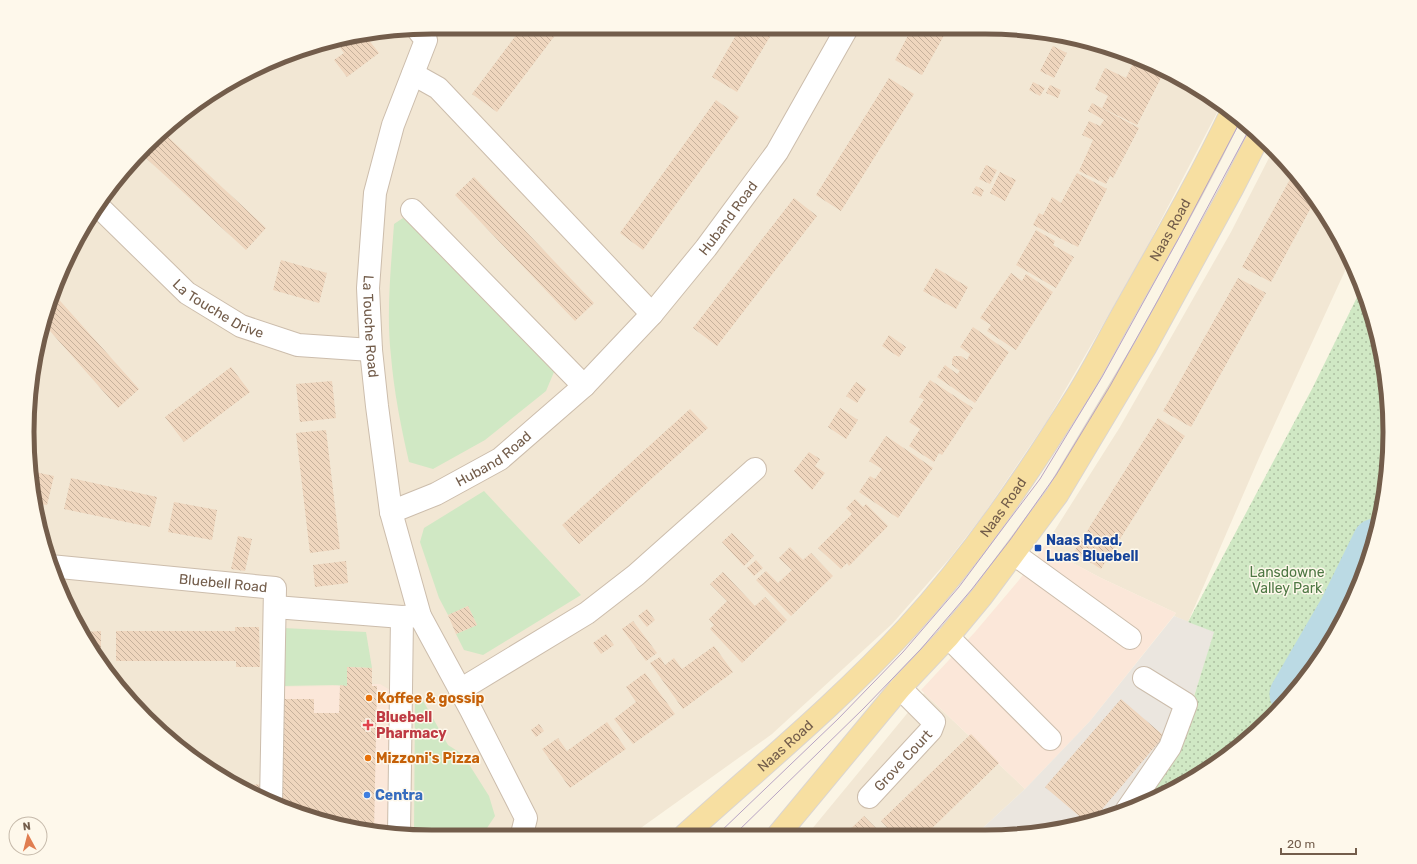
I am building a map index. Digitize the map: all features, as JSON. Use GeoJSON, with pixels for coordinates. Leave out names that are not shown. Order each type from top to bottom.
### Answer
{"type":"FeatureCollection","features":[{"type":"Feature","properties":{"kind":"main road","name":"Naas Road"},"geometry":{"type":"LineString","coordinates":[[691,830],[770,760],[828,706],[906,629],[941,588],[996,518],[1077,395],[1179,213],[1229,117]]}},
{"type":"Feature","properties":{"kind":"main road"},"geometry":{"type":"LineString","coordinates":[[782,830],[900,688],[948,637],[1014,554],[1057,496],[1146,346],[1232,189],[1256,142]]}},
{"type":"Feature","properties":{"kind":"street","name":"La Touche Road"},"geometry":{"type":"LineString","coordinates":[[399,828],[411,616],[391,512],[371,350],[368,288],[375,194],[393,125],[413,74],[425,34]]}},
{"type":"Feature","properties":{"kind":"street","name":"Huband Road"},"geometry":{"type":"LineString","coordinates":[[391,512],[436,494],[500,459],[584,386],[652,314],[706,248],[778,152],[844,34]]}},
{"type":"Feature","properties":{"kind":"street"},"geometry":{"type":"LineString","coordinates":[[413,74],[438,88],[652,314]]}},
{"type":"Feature","properties":{"kind":"street","name":"La Touche Drive"},"geometry":{"type":"LineString","coordinates":[[102,210],[187,294],[241,326],[298,345],[371,350]]}},
{"type":"Feature","properties":{"kind":"street"},"geometry":{"type":"LineString","coordinates":[[412,210],[584,386]]}},
{"type":"Feature","properties":{"kind":"street"},"geometry":{"type":"LineString","coordinates":[[460,690],[587,613],[636,575],[755,470]]}},
{"type":"Feature","properties":{"kind":"street"},"geometry":{"type":"LineString","coordinates":[[1014,554],[1130,638]]}},
{"type":"Feature","properties":{"kind":"street","name":"Bluebell Road"},"geometry":{"type":"LineString","coordinates":[[58,567],[275,588],[275,607],[411,616]]}},
{"type":"Feature","properties":{"kind":"street"},"geometry":{"type":"LineString","coordinates":[[271,796],[275,607]]}},
{"type":"Feature","properties":{"kind":"street","name":"La Touche Road"},"geometry":{"type":"LineString","coordinates":[[411,616],[460,690],[526,818],[523,830]]}},
{"type":"Feature","properties":{"kind":"street"},"geometry":{"type":"LineString","coordinates":[[948,637],[1050,739]]}},
{"type":"Feature","properties":{"kind":"street"},"geometry":{"type":"LineString","coordinates":[[1132,802],[1170,747],[1186,704],[1144,678]]}},
{"type":"Feature","properties":{"kind":"street","name":"Grove Court"},"geometry":{"type":"LineString","coordinates":[[869,797],[931,730],[934,722],[900,688]]}},
{"type":"Feature","properties":{"kind":"shaded area"},"geometry":{"type":"Polygon","coordinates":[[[985,34],[1037,37],[1088,48],[1137,64],[1184,87],[1218,110],[1137,266],[1047,421],[984,514],[950,558],[892,624],[772,734],[638,830],[432,830],[380,827],[354,822],[304,809],[280,800],[233,777],[190,748],[170,731],[133,694],[116,674],[87,631],[75,608],[55,560],[48,535],[37,484],[35,458],[34,432],[37,380],[55,304],[64,280],[87,233],[116,190],[133,170],[170,133],[190,116],[233,87],[256,75],[304,55],[329,48],[380,37],[406,35],[985,34]]]}},
{"type":"Feature","properties":{"kind":"shaded area"},"geometry":{"type":"Polygon","coordinates":[[[1270,155],[1301,190],[1316,211],[1330,233],[1347,267],[1259,458],[1188,622],[1174,616],[1176,613],[1101,578],[1069,561],[1046,544],[1120,427],[1231,232],[1270,155]]]}},
{"type":"Feature","properties":{"kind":"shaded area"},"geometry":{"type":"Polygon","coordinates":[[[1046,544],[1069,561],[1101,578],[1176,613],[1090,721],[1025,789],[921,690],[975,632],[1019,580],[1046,544]]]}},
{"type":"Feature","properties":{"kind":"shaded area"},"geometry":{"type":"Polygon","coordinates":[[[1174,616],[1215,632],[1181,735],[1141,798],[1113,809],[1063,822],[1037,827],[981,830],[1025,789],[1090,721],[1174,616]]]}},
{"type":"Feature","properties":{"kind":"shaded area"},"geometry":{"type":"Polygon","coordinates":[[[340,684],[380,684],[402,697],[398,828],[380,827],[329,816],[304,809],[278,799],[277,687],[334,686],[340,684]]]}},
{"type":"Feature","properties":{"kind":"shaded area"},"geometry":{"type":"Polygon","coordinates":[[[924,693],[1025,789],[981,830],[811,830],[924,693]]]}},
{"type":"Feature","properties":{"kind":"green space"},"geometry":{"type":"Polygon","coordinates":[[[403,218],[444,258],[554,372],[546,391],[485,440],[433,469],[409,462],[398,409],[392,369],[389,323],[394,224],[403,218]]]}},
{"type":"Feature","properties":{"kind":"green space","name":"Lansdowne Valley Park"},"geometry":{"type":"Polygon","coordinates":[[[1358,294],[1369,329],[1380,380],[1383,432],[1380,484],[1375,510],[1362,560],[1353,584],[1330,631],[1316,653],[1301,674],[1266,713],[1227,748],[1206,763],[1184,777],[1143,797],[1182,735],[1214,632],[1188,622],[1313,387],[1358,294]]]}},
{"type":"Feature","properties":{"kind":"green space"},"geometry":{"type":"Polygon","coordinates":[[[484,491],[581,595],[483,655],[464,650],[456,634],[477,625],[468,606],[448,615],[439,598],[420,542],[424,528],[484,491]]]}},
{"type":"Feature","properties":{"kind":"green space"},"geometry":{"type":"Polygon","coordinates":[[[283,628],[366,632],[372,668],[347,667],[347,686],[281,686],[283,628]]]}},
{"type":"Feature","properties":{"kind":"green space"},"geometry":{"type":"Polygon","coordinates":[[[421,697],[448,745],[462,754],[489,796],[495,816],[486,830],[414,829],[415,700],[421,697]]]}},
{"type":"Feature","properties":{"kind":"building"},"geometry":{"type":"Polygon","coordinates":[[[517,34],[556,34],[497,112],[472,94],[517,34]]]}},
{"type":"Feature","properties":{"kind":"building"},"geometry":{"type":"Polygon","coordinates":[[[737,34],[772,34],[737,92],[712,77],[737,34]]]}},
{"type":"Feature","properties":{"kind":"building"},"geometry":{"type":"Polygon","coordinates":[[[909,34],[945,34],[922,75],[895,60],[909,34]]]}},
{"type":"Feature","properties":{"kind":"building"},"geometry":{"type":"Polygon","coordinates":[[[368,39],[379,53],[347,77],[334,60],[344,53],[339,46],[368,39]]]}},
{"type":"Feature","properties":{"kind":"building"},"geometry":{"type":"Polygon","coordinates":[[[1053,46],[1067,53],[1054,78],[1040,71],[1053,46]]]}},
{"type":"Feature","properties":{"kind":"building"},"geometry":{"type":"Polygon","coordinates":[[[1133,63],[1162,76],[1137,125],[1102,108],[1108,96],[1095,89],[1105,68],[1126,78],[1133,63]]]}},
{"type":"Feature","properties":{"kind":"building"},"geometry":{"type":"Polygon","coordinates":[[[889,78],[914,94],[841,211],[816,195],[889,78]]]}},
{"type":"Feature","properties":{"kind":"building"},"geometry":{"type":"Polygon","coordinates":[[[1033,82],[1045,88],[1040,96],[1029,90],[1033,82]]]}},
{"type":"Feature","properties":{"kind":"building"},"geometry":{"type":"Polygon","coordinates":[[[1050,85],[1061,90],[1058,98],[1046,93],[1050,85]]]}},
{"type":"Feature","properties":{"kind":"building"},"geometry":{"type":"Polygon","coordinates":[[[716,100],[739,117],[643,250],[620,233],[716,100]]]}},
{"type":"Feature","properties":{"kind":"building"},"geometry":{"type":"Polygon","coordinates":[[[1092,103],[1139,128],[1113,178],[1110,176],[1106,184],[1079,171],[1093,140],[1082,135],[1089,121],[1100,126],[1104,120],[1088,111],[1092,103]]]}},
{"type":"Feature","properties":{"kind":"building"},"geometry":{"type":"Polygon","coordinates":[[[167,136],[266,228],[246,250],[146,158],[167,136]]]}},
{"type":"Feature","properties":{"kind":"building"},"geometry":{"type":"Polygon","coordinates":[[[986,165],[997,170],[990,184],[979,179],[986,165]]]}},
{"type":"Feature","properties":{"kind":"building"},"geometry":{"type":"Polygon","coordinates":[[[1000,172],[1016,180],[1005,201],[990,193],[1000,172]]]}},
{"type":"Feature","properties":{"kind":"building"},"geometry":{"type":"Polygon","coordinates":[[[1077,173],[1107,189],[1078,247],[1033,225],[1039,213],[1043,215],[1052,197],[1061,203],[1077,173]]]}},
{"type":"Feature","properties":{"kind":"building"},"geometry":{"type":"Polygon","coordinates":[[[474,177],[594,303],[575,321],[455,195],[474,177]]]}},
{"type":"Feature","properties":{"kind":"building"},"geometry":{"type":"Polygon","coordinates":[[[1291,178],[1312,205],[1271,282],[1242,267],[1291,178]]]}},
{"type":"Feature","properties":{"kind":"building"},"geometry":{"type":"Polygon","coordinates":[[[976,186],[984,190],[981,197],[972,193],[976,186]]]}},
{"type":"Feature","properties":{"kind":"building"},"geometry":{"type":"Polygon","coordinates":[[[794,198],[817,216],[717,346],[693,328],[794,198]]]}},
{"type":"Feature","properties":{"kind":"building"},"geometry":{"type":"Polygon","coordinates":[[[1036,230],[1055,241],[1053,245],[1074,257],[1056,288],[1016,265],[1036,230]]]}},
{"type":"Feature","properties":{"kind":"building"},"geometry":{"type":"Polygon","coordinates":[[[281,260],[327,273],[319,303],[273,290],[281,260]]]}},
{"type":"Feature","properties":{"kind":"building"},"geometry":{"type":"Polygon","coordinates":[[[936,268],[968,287],[956,309],[923,291],[936,268]]]}},
{"type":"Feature","properties":{"kind":"building"},"geometry":{"type":"Polygon","coordinates":[[[1011,273],[1022,281],[1026,274],[1053,292],[1016,350],[987,331],[991,325],[980,318],[1011,273]]]}},
{"type":"Feature","properties":{"kind":"building"},"geometry":{"type":"Polygon","coordinates":[[[1238,278],[1266,293],[1191,427],[1163,411],[1238,278]]]}},
{"type":"Feature","properties":{"kind":"building"},"geometry":{"type":"Polygon","coordinates":[[[57,298],[139,389],[118,408],[48,329],[57,298]]]}},
{"type":"Feature","properties":{"kind":"building"},"geometry":{"type":"Polygon","coordinates":[[[973,327],[1009,352],[975,403],[937,377],[945,365],[957,374],[960,371],[952,365],[952,360],[954,356],[961,356],[967,360],[970,354],[960,347],[973,327]]]}},
{"type":"Feature","properties":{"kind":"building"},"geometry":{"type":"Polygon","coordinates":[[[889,335],[906,347],[899,357],[882,346],[889,335]]]}},
{"type":"Feature","properties":{"kind":"building"},"geometry":{"type":"Polygon","coordinates":[[[231,367],[250,392],[184,442],[165,417],[231,367]]]}},
{"type":"Feature","properties":{"kind":"building"},"geometry":{"type":"Polygon","coordinates":[[[930,380],[973,408],[942,455],[939,453],[934,462],[909,446],[920,429],[909,422],[924,400],[919,397],[930,380]]]}},
{"type":"Feature","properties":{"kind":"building"},"geometry":{"type":"Polygon","coordinates":[[[332,381],[336,418],[300,422],[296,384],[332,381]]]}},
{"type":"Feature","properties":{"kind":"building"},"geometry":{"type":"Polygon","coordinates":[[[856,382],[866,389],[857,403],[846,396],[856,382]]]}},
{"type":"Feature","properties":{"kind":"building"},"geometry":{"type":"Polygon","coordinates":[[[840,408],[858,420],[846,439],[828,427],[840,408]]]}},
{"type":"Feature","properties":{"kind":"building"},"geometry":{"type":"Polygon","coordinates":[[[690,409],[708,428],[579,544],[562,525],[690,409]]]}},
{"type":"Feature","properties":{"kind":"building"},"geometry":{"type":"Polygon","coordinates":[[[1158,418],[1185,436],[1101,569],[1074,552],[1158,418]]]}},
{"type":"Feature","properties":{"kind":"building"},"geometry":{"type":"Polygon","coordinates":[[[326,430],[340,549],[310,553],[296,433],[326,430]]]}},
{"type":"Feature","properties":{"kind":"building"},"geometry":{"type":"Polygon","coordinates":[[[886,436],[933,468],[898,518],[859,492],[870,476],[875,479],[882,469],[869,461],[886,436]]]}},
{"type":"Feature","properties":{"kind":"building"},"geometry":{"type":"Polygon","coordinates":[[[809,452],[820,459],[815,466],[825,473],[812,490],[794,471],[809,452]]]}},
{"type":"Feature","properties":{"kind":"building"},"geometry":{"type":"Polygon","coordinates":[[[36,472],[54,476],[47,505],[41,504],[36,472]]]}},
{"type":"Feature","properties":{"kind":"building"},"geometry":{"type":"Polygon","coordinates":[[[71,478],[157,497],[150,527],[64,509],[71,478]]]}},
{"type":"Feature","properties":{"kind":"building"},"geometry":{"type":"Polygon","coordinates":[[[855,499],[863,507],[866,504],[888,526],[849,566],[847,563],[841,569],[818,548],[852,514],[846,508],[855,499]]]}},
{"type":"Feature","properties":{"kind":"building"},"geometry":{"type":"Polygon","coordinates":[[[174,502],[217,510],[212,540],[168,532],[174,502]]]}},
{"type":"Feature","properties":{"kind":"building"},"geometry":{"type":"Polygon","coordinates":[[[732,533],[754,556],[744,566],[722,542],[732,533]]]}},
{"type":"Feature","properties":{"kind":"building"},"geometry":{"type":"Polygon","coordinates":[[[238,536],[252,539],[245,571],[231,569],[238,536]]]}},
{"type":"Feature","properties":{"kind":"building"},"geometry":{"type":"Polygon","coordinates":[[[790,547],[803,560],[811,553],[833,576],[791,616],[756,580],[766,571],[778,583],[792,570],[779,558],[790,547]]]}},
{"type":"Feature","properties":{"kind":"building"},"geometry":{"type":"Polygon","coordinates":[[[756,560],[763,568],[754,576],[747,568],[756,560]]]}},
{"type":"Feature","properties":{"kind":"building"},"geometry":{"type":"Polygon","coordinates":[[[346,561],[348,583],[315,587],[313,565],[346,561]]]}},
{"type":"Feature","properties":{"kind":"building"},"geometry":{"type":"Polygon","coordinates":[[[723,572],[755,606],[765,597],[787,620],[742,663],[710,629],[714,625],[709,619],[727,601],[710,584],[723,572]]]}},
{"type":"Feature","properties":{"kind":"building"},"geometry":{"type":"Polygon","coordinates":[[[468,606],[477,625],[456,634],[448,615],[468,606]]]}},
{"type":"Feature","properties":{"kind":"building"},"geometry":{"type":"Polygon","coordinates":[[[647,609],[655,620],[647,627],[638,616],[647,609]]]}},
{"type":"Feature","properties":{"kind":"building"},"geometry":{"type":"Polygon","coordinates":[[[633,621],[657,653],[646,661],[622,629],[633,621]]]}},
{"type":"Feature","properties":{"kind":"building"},"geometry":{"type":"Polygon","coordinates":[[[235,627],[259,627],[260,667],[236,667],[236,661],[116,661],[116,631],[235,631],[235,627]]]}},
{"type":"Feature","properties":{"kind":"building"},"geometry":{"type":"Polygon","coordinates":[[[101,631],[101,653],[87,632],[101,631]]]}},
{"type":"Feature","properties":{"kind":"building"},"geometry":{"type":"Polygon","coordinates":[[[606,634],[614,645],[601,654],[593,643],[606,634]]]}},
{"type":"Feature","properties":{"kind":"building"},"geometry":{"type":"Polygon","coordinates":[[[714,646],[733,672],[683,709],[650,663],[660,657],[665,665],[674,658],[682,669],[714,646]]]}},
{"type":"Feature","properties":{"kind":"building"},"geometry":{"type":"Polygon","coordinates":[[[347,667],[372,668],[372,686],[377,686],[374,826],[329,816],[282,801],[284,699],[314,699],[314,713],[339,713],[340,685],[347,686],[347,667]]]}},
{"type":"Feature","properties":{"kind":"building"},"geometry":{"type":"Polygon","coordinates":[[[645,673],[675,714],[633,744],[614,719],[636,702],[626,687],[645,673]]]}},
{"type":"Feature","properties":{"kind":"building"},"geometry":{"type":"Polygon","coordinates":[[[1121,699],[1164,736],[1099,813],[1081,818],[1045,787],[1121,699]]]}},
{"type":"Feature","properties":{"kind":"building"},"geometry":{"type":"Polygon","coordinates":[[[607,722],[626,749],[570,788],[542,749],[558,738],[567,751],[607,722]]]}},
{"type":"Feature","properties":{"kind":"building"},"geometry":{"type":"Polygon","coordinates":[[[539,724],[544,731],[536,737],[531,730],[539,724]]]}},
{"type":"Feature","properties":{"kind":"building"},"geometry":{"type":"Polygon","coordinates":[[[971,734],[999,763],[930,830],[889,830],[881,821],[971,734]]]}},
{"type":"Feature","properties":{"kind":"building"},"geometry":{"type":"Polygon","coordinates":[[[261,784],[262,792],[256,789],[249,785],[261,784]]]}},
{"type":"Feature","properties":{"kind":"building"},"geometry":{"type":"Polygon","coordinates":[[[864,816],[878,830],[849,830],[864,816]]]}},
{"type":"Feature","properties":{"kind":"waterway"},"geometry":{"type":"LineString","coordinates":[[1315,654],[1342,608]]}},
{"type":"Feature","properties":{"kind":"tram line"},"geometry":{"type":"LineString","coordinates":[[722,830],[838,719],[903,652],[959,587],[1040,479],[1102,377],[1181,234],[1238,125]]}},
{"type":"Feature","properties":{"kind":"tram line"},"geometry":{"type":"LineString","coordinates":[[739,830],[864,708],[921,649],[972,589],[1010,540],[1056,475],[1110,386],[1247,133]]}},
{"type":"Feature","properties":{"kind":"place","name":"Naas Road, Luas Bluebell"},"geometry":{"type":"Point","coordinates":[1038,548]}},
{"type":"Feature","properties":{"kind":"place","name":"Koffee & gossip"},"geometry":{"type":"Point","coordinates":[369,698]}},
{"type":"Feature","properties":{"kind":"place","name":"Bluebell Pharmacy"},"geometry":{"type":"Point","coordinates":[368,725]}},
{"type":"Feature","properties":{"kind":"place","name":"Mizzoni's Pizza"},"geometry":{"type":"Point","coordinates":[368,758]}},
{"type":"Feature","properties":{"kind":"place","name":"Centra"},"geometry":{"type":"Point","coordinates":[367,795]}}]}
